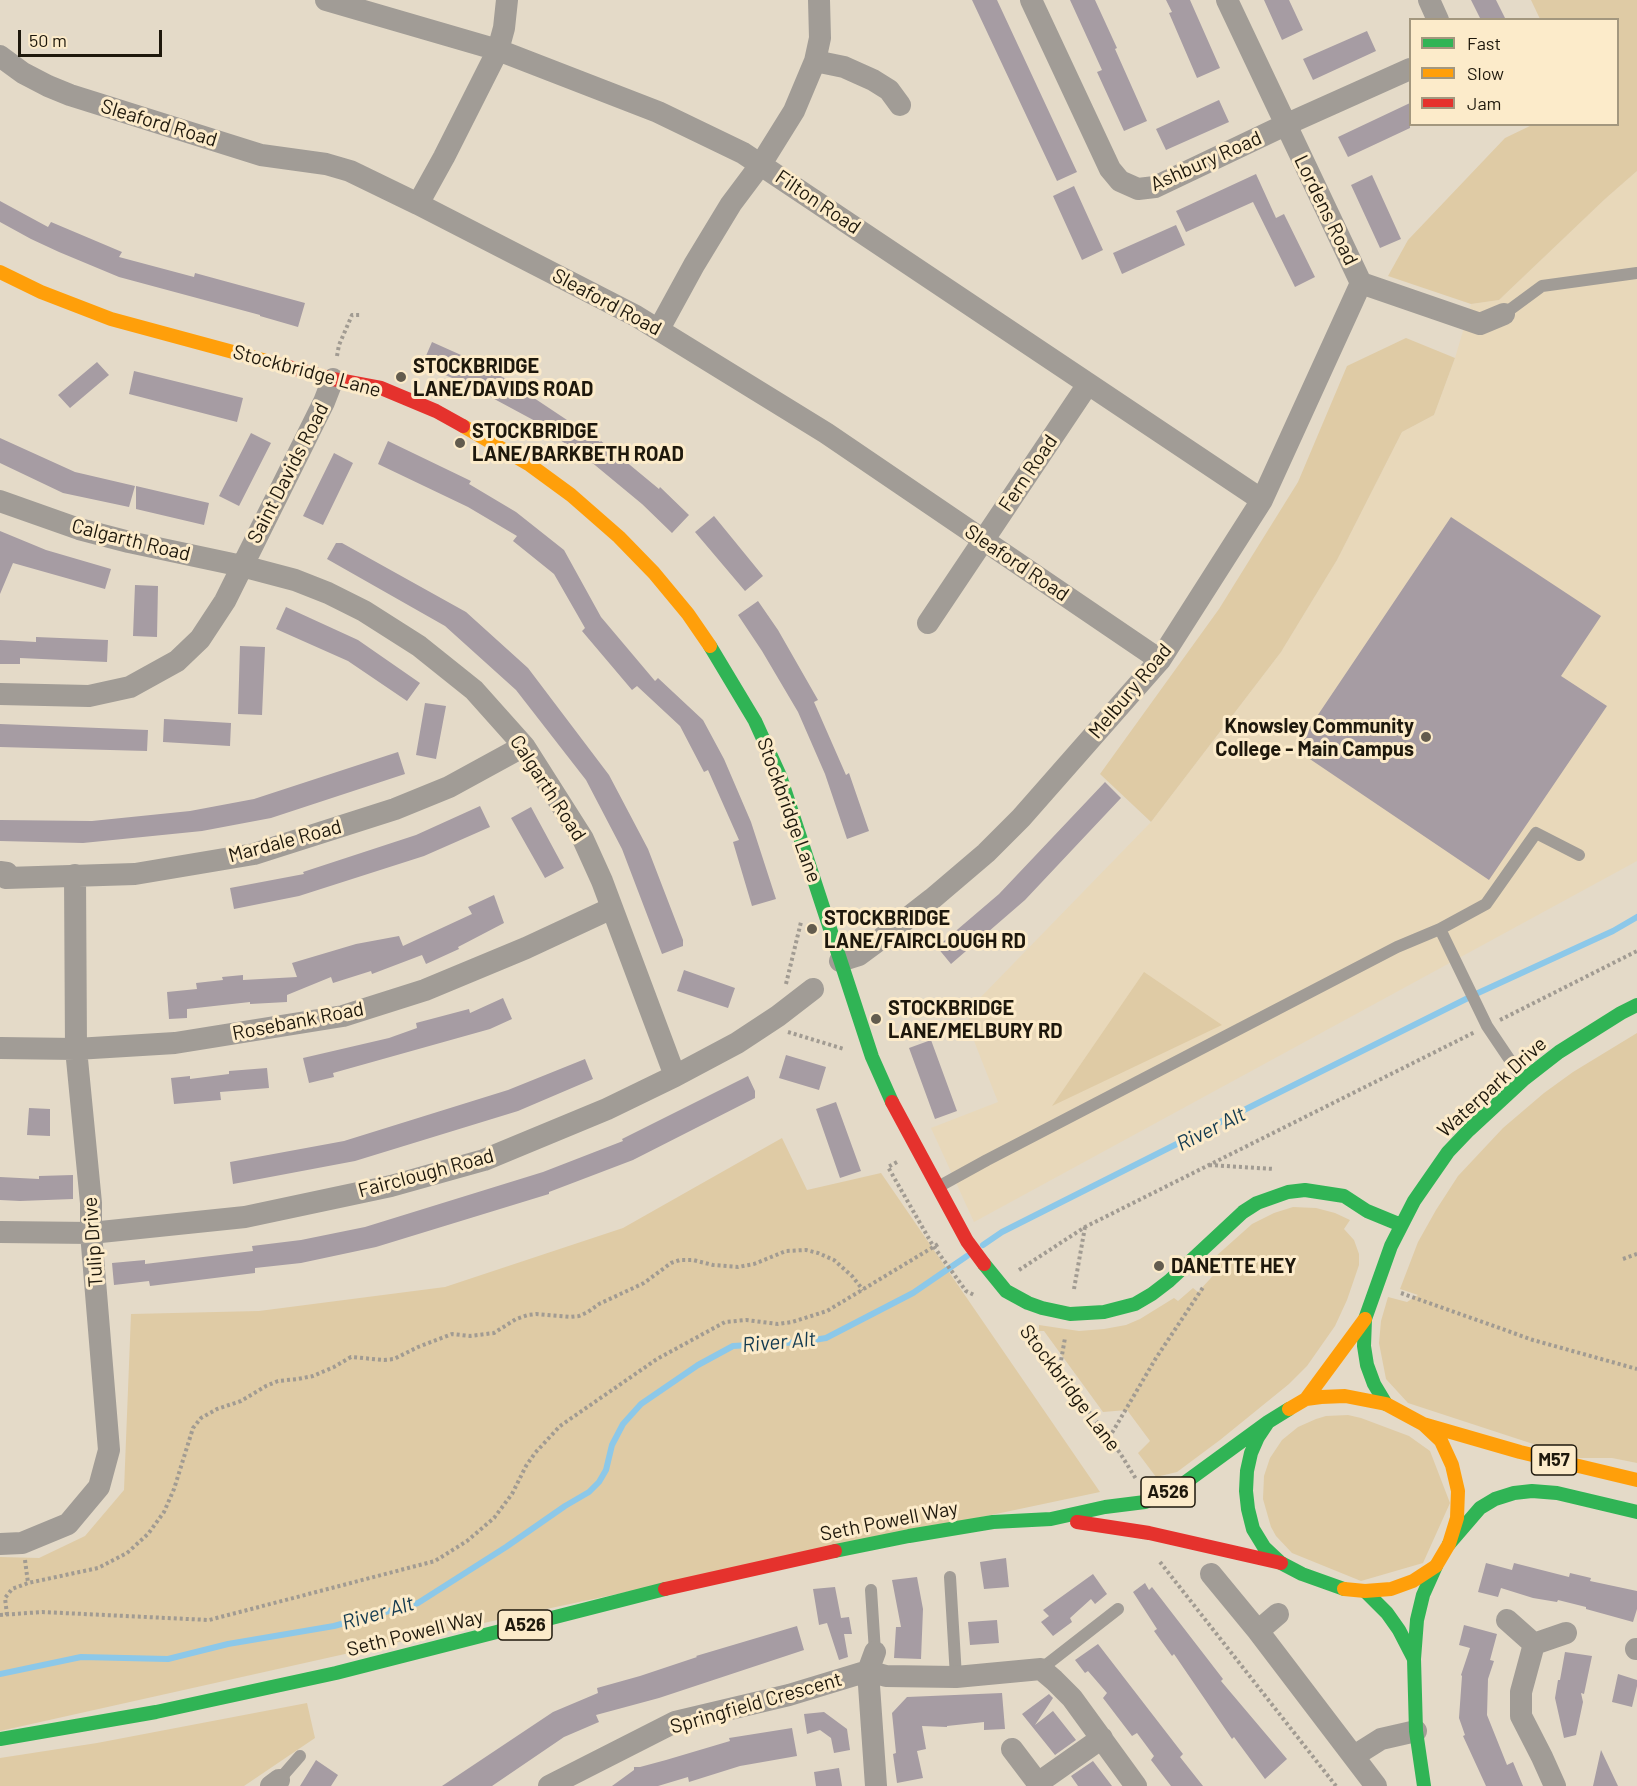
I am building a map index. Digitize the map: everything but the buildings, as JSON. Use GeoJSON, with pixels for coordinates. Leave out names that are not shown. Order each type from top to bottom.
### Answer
{"type":"FeatureCollection","features":[{"type":"Feature","properties":{"kind":"main road","name":"Stockbridge Lane"},"geometry":{"type":"LineString","coordinates":[[0,272],[41,292],[111,319],[333,379],[381,388],[436,411],[530,465],[571,495],[619,537],[654,573],[688,614],[717,656],[755,721],[780,776],[872,1057],[887,1093],[964,1235],[981,1261],[1006,1291],[1028,1303],[1056,1311],[1087,1314],[1120,1309],[1135,1304],[1169,1281],[1243,1212],[1272,1197],[1297,1191],[1324,1191],[1344,1196],[1367,1211],[1401,1226]]}},
{"type":"Feature","properties":{"kind":"main road","name":"Waterpark Drive"},"geometry":{"type":"LineString","coordinates":[[1401,1226],[1414,1201],[1448,1152],[1469,1130],[1523,1080],[1559,1052],[1637,1005]]}},
{"type":"Feature","properties":{"kind":"main road"},"geometry":{"type":"LineString","coordinates":[[1386,1404],[1374,1384],[1367,1365],[1364,1346],[1365,1320],[1401,1226]]}},
{"type":"Feature","properties":{"kind":"main road"},"geometry":{"type":"LineString","coordinates":[[1306,1399],[1365,1320]]}},
{"type":"Feature","properties":{"kind":"main road","name":"A526"},"geometry":{"type":"LineString","coordinates":[[1345,1396],[1386,1404],[1423,1424],[1441,1441],[1452,1465],[1458,1491],[1457,1518],[1449,1544],[1436,1566],[1413,1581],[1391,1590],[1365,1592],[1339,1588],[1302,1574],[1281,1563],[1264,1547],[1253,1529],[1248,1509],[1247,1471],[1251,1453],[1268,1422],[1306,1399],[1345,1396]]}},
{"type":"Feature","properties":{"kind":"main road","name":"Seth Powell Way"},"geometry":{"type":"LineString","coordinates":[[0,1739],[156,1712],[326,1676],[652,1592],[777,1563],[909,1536],[982,1524],[1051,1519],[1105,1507],[1145,1502],[1179,1487],[1268,1422]]}},
{"type":"Feature","properties":{"kind":"main road","name":"M57"},"geometry":{"type":"LineString","coordinates":[[1423,1424],[1520,1452],[1637,1480]]}},
{"type":"Feature","properties":{"kind":"main road","name":"M57"},"geometry":{"type":"LineString","coordinates":[[1449,1544],[1480,1508],[1514,1493],[1532,1491],[1557,1493],[1637,1512]]}},
{"type":"Feature","properties":{"kind":"main road","name":"Seth Powell Way"},"geometry":{"type":"LineString","coordinates":[[1051,1519],[1149,1533],[1281,1563]]}},
{"type":"Feature","properties":{"kind":"main road"},"geometry":{"type":"LineString","coordinates":[[1424,1786],[1416,1731],[1414,1659],[1417,1620],[1423,1595],[1436,1566]]}},
{"type":"Feature","properties":{"kind":"main road"},"geometry":{"type":"LineString","coordinates":[[1365,1592],[1393,1621],[1414,1659]]}},
{"type":"Feature","properties":{"kind":"street","name":"Filton Road"},"geometry":{"type":"LineString","coordinates":[[326,0],[498,50],[658,112],[743,153],[1262,500]]}},
{"type":"Feature","properties":{"kind":"street"},"geometry":{"type":"LineString","coordinates":[[418,204],[498,50],[504,28],[507,0]]}},
{"type":"Feature","properties":{"kind":"street"},"geometry":{"type":"LineString","coordinates":[[659,329],[731,204],[761,164],[794,111],[815,61],[820,38],[819,0]]}},
{"type":"Feature","properties":{"kind":"street","name":"Ashbury Road"},"geometry":{"type":"LineString","coordinates":[[1032,0],[1110,169],[1114,176],[1125,185],[1137,189],[1155,187],[1409,69]]}},
{"type":"Feature","properties":{"kind":"street","name":"Lordens Road"},"geometry":{"type":"LineString","coordinates":[[1227,0],[1361,283],[1480,324],[1504,314]]}},
{"type":"Feature","properties":{"kind":"street"},"geometry":{"type":"LineString","coordinates":[[1429,0],[1437,18]]}},
{"type":"Feature","properties":{"kind":"street","name":"Sleaford Road"},"geometry":{"type":"LineString","coordinates":[[0,56],[23,73],[70,95],[261,155],[338,167],[418,204],[659,329],[826,434],[1160,660]]}},
{"type":"Feature","properties":{"kind":"street"},"geometry":{"type":"LineString","coordinates":[[815,61],[844,67],[873,80],[888,90],[900,105]]}},
{"type":"Feature","properties":{"kind":"street","name":"Melbury Road"},"geometry":{"type":"LineString","coordinates":[[840,961],[859,955],[882,938],[986,853],[1021,818],[1160,660],[1262,500],[1361,283]]}},
{"type":"Feature","properties":{"kind":"street","name":"Saint Davids Road"},"geometry":{"type":"LineString","coordinates":[[0,694],[88,696],[130,687],[177,661],[200,639],[225,601],[324,402],[333,379]]}},
{"type":"Feature","properties":{"kind":"street","name":"Fern Road"},"geometry":{"type":"LineString","coordinates":[[928,623],[982,539],[1088,384]]}},
{"type":"Feature","properties":{"kind":"street","name":"Calgarth Road"},"geometry":{"type":"LineString","coordinates":[[0,501],[89,532],[242,566],[295,580],[328,593],[364,611],[401,634],[474,690],[524,746],[583,839],[612,908],[675,1076]]}},
{"type":"Feature","properties":{"kind":"street","name":"Mardale Road"},"geometry":{"type":"LineString","coordinates":[[0,872],[7,873],[6,878],[135,874],[254,854],[395,809],[449,787],[524,746]]}},
{"type":"Feature","properties":{"kind":"street","name":"Tulip Drive"},"geometry":{"type":"LineString","coordinates":[[0,1544],[22,1543],[68,1524],[99,1487],[109,1450],[91,1233],[91,1203],[76,1049],[75,875]]}},
{"type":"Feature","properties":{"kind":"street","name":"Rosebank Road"},"geometry":{"type":"LineString","coordinates":[[0,1048],[76,1049],[175,1044],[343,1016],[425,990],[526,948],[612,908]]}},
{"type":"Feature","properties":{"kind":"street","name":"Fairclough Road"},"geometry":{"type":"LineString","coordinates":[[0,1232],[91,1233],[245,1217],[391,1186],[484,1160],[607,1109],[675,1076],[737,1043],[813,989]]}},
{"type":"Feature","properties":{"kind":"street"},"geometry":{"type":"LineString","coordinates":[[1211,1575],[1258,1631],[1376,1786]]}},
{"type":"Feature","properties":{"kind":"street"},"geometry":{"type":"LineString","coordinates":[[1258,1631],[1278,1614]]}},
{"type":"Feature","properties":{"kind":"street"},"geometry":{"type":"LineString","coordinates":[[1507,1620],[1534,1644]]}},
{"type":"Feature","properties":{"kind":"street"},"geometry":{"type":"LineString","coordinates":[[1534,1644],[1566,1633]]}},
{"type":"Feature","properties":{"kind":"street"},"geometry":{"type":"LineString","coordinates":[[1534,1644],[1521,1692],[1521,1716],[1555,1786]]}},
{"type":"Feature","properties":{"kind":"street"},"geometry":{"type":"LineString","coordinates":[[872,1661],[886,1676],[957,1677],[1041,1670],[1072,1698],[1136,1786]]}},
{"type":"Feature","properties":{"kind":"street"},"geometry":{"type":"LineString","coordinates":[[872,1661],[876,1786]]}},
{"type":"Feature","properties":{"kind":"street","name":"Springfield Crescent"},"geometry":{"type":"LineString","coordinates":[[549,1786],[675,1722],[789,1695],[872,1661]]}},
{"type":"Feature","properties":{"kind":"street"},"geometry":{"type":"LineString","coordinates":[[1354,1756],[1381,1739],[1416,1731]]}},
{"type":"Feature","properties":{"kind":"street"},"geometry":{"type":"LineString","coordinates":[[1012,1749],[1039,1785],[1102,1738]]}},
{"type":"Feature","properties":{"kind":"lane"},"geometry":{"type":"LineString","coordinates":[[1504,314],[1542,286],[1637,273]]}},
{"type":"Feature","properties":{"kind":"lane"},"geometry":{"type":"LineString","coordinates":[[937,1188],[1396,947],[1440,929],[1486,904],[1536,833],[1579,855]]}},
{"type":"Feature","properties":{"kind":"lane"},"geometry":{"type":"LineString","coordinates":[[1440,929],[1487,1026],[1523,1080]]}},
{"type":"Feature","properties":{"kind":"lane"},"geometry":{"type":"LineString","coordinates":[[950,1576],[957,1677]]}},
{"type":"Feature","properties":{"kind":"lane"},"geometry":{"type":"LineString","coordinates":[[871,1590],[872,1661]]}},
{"type":"Feature","properties":{"kind":"lane"},"geometry":{"type":"LineString","coordinates":[[1041,1670],[1118,1609]]}},
{"type":"Feature","properties":{"kind":"lane"},"geometry":{"type":"LineString","coordinates":[[275,1783],[300,1756]]}},
{"type":"Feature","properties":{"kind":"path"},"geometry":{"type":"LineString","coordinates":[[333,379],[339,345],[352,315],[362,315]]}},
{"type":"Feature","properties":{"kind":"path"},"geometry":{"type":"LineString","coordinates":[[802,918],[778,1016],[784,1030],[872,1057]]}},
{"type":"Feature","properties":{"kind":"path"},"geometry":{"type":"LineString","coordinates":[[998,1283],[1085,1227],[1637,951]]}},
{"type":"Feature","properties":{"kind":"path"},"geometry":{"type":"LineString","coordinates":[[905,1158],[888,1167],[934,1247],[966,1291],[975,1296]]}},
{"type":"Feature","properties":{"kind":"path"},"geometry":{"type":"LineString","coordinates":[[1073,1293],[1085,1227]]}},
{"type":"Feature","properties":{"kind":"path"},"geometry":{"type":"LineString","coordinates":[[0,1615],[42,1612],[209,1620],[435,1561],[467,1541],[494,1518],[512,1494],[535,1453],[560,1426],[657,1359],[725,1322],[736,1320],[767,1323],[792,1322],[826,1311],[934,1247],[964,1235]]}},
{"type":"Feature","properties":{"kind":"path"},"geometry":{"type":"LineString","coordinates":[[7,1615],[5,1599],[12,1588],[98,1568],[127,1553],[147,1534],[164,1512],[194,1428],[201,1418],[217,1409],[241,1401],[278,1381],[313,1376],[351,1357],[394,1359],[452,1334],[470,1336],[494,1333],[528,1315],[579,1316],[644,1283],[671,1263],[680,1260],[693,1260],[722,1267],[738,1267],[754,1264],[786,1251],[806,1250],[834,1260],[863,1290]]}},
{"type":"Feature","properties":{"kind":"path"},"geometry":{"type":"LineString","coordinates":[[1623,1259],[1637,1254]]}},
{"type":"Feature","properties":{"kind":"path"},"geometry":{"type":"LineString","coordinates":[[1109,1438],[1156,1358],[1204,1285]]}},
{"type":"Feature","properties":{"kind":"path"},"geometry":{"type":"LineString","coordinates":[[1377,1286],[1533,1340],[1637,1369]]}},
{"type":"Feature","properties":{"kind":"path","name":"Stockbridge Lane"},"geometry":{"type":"LineString","coordinates":[[1027,1328],[1109,1438],[1136,1481]]}},
{"type":"Feature","properties":{"kind":"path"},"geometry":{"type":"LineString","coordinates":[[1059,1373],[1067,1329]]}},
{"type":"Feature","properties":{"kind":"path"},"geometry":{"type":"LineString","coordinates":[[1155,1555],[1336,1786]]}},
{"type":"Feature","properties":{"kind":"shaded area"},"geometry":{"type":"Polygon","coordinates":[[[1531,0],[1637,0],[1637,171],[1499,300],[1471,304],[1388,276],[1408,240],[1505,138],[1530,126],[1619,126],[1619,18],[1540,18],[1531,0]]]}},
{"type":"Feature","properties":{"kind":"shaded area","name":"Knowsley Community College - Main Campus"},"geometry":{"type":"Polygon","coordinates":[[[1637,171],[1637,861],[974,1222],[931,1128],[998,1102],[967,1023],[978,1000],[1151,822],[1281,652],[1337,560],[1402,432],[1434,415],[1455,358],[1471,304],[1499,300],[1637,171]]]}},
{"type":"Feature","properties":{"kind":"shaded area"},"geometry":{"type":"Polygon","coordinates":[[[1406,338],[1455,358],[1434,415],[1402,432],[1337,560],[1281,652],[1151,822],[1100,774],[1219,609],[1298,482],[1347,366],[1406,338]]]}},
{"type":"Feature","properties":{"kind":"shaded area"},"geometry":{"type":"Polygon","coordinates":[[[1144,972],[1222,1025],[1052,1106],[1144,972]]]}},
{"type":"Feature","properties":{"kind":"shaded area"},"geometry":{"type":"Polygon","coordinates":[[[1637,1033],[1637,1463],[1612,1458],[1576,1458],[1408,1403],[1386,1379],[1379,1343],[1381,1321],[1388,1297],[1407,1302],[1418,1295],[1400,1289],[1418,1242],[1436,1210],[1458,1176],[1503,1128],[1573,1072],[1637,1033]]]}},
{"type":"Feature","properties":{"kind":"shaded area"},"geometry":{"type":"Polygon","coordinates":[[[782,1138],[807,1190],[881,1173],[1100,1492],[551,1608],[0,1731],[0,1557],[39,1558],[85,1536],[124,1490],[131,1314],[259,1311],[445,1287],[623,1228],[782,1138]]]}},
{"type":"Feature","properties":{"kind":"shaded area"},"geometry":{"type":"Polygon","coordinates":[[[1293,1207],[1316,1208],[1350,1220],[1344,1229],[1354,1240],[1359,1254],[1359,1265],[1335,1326],[1307,1366],[1289,1384],[1177,1472],[1156,1477],[1138,1453],[1150,1441],[1127,1410],[1103,1412],[1044,1331],[1039,1331],[1039,1325],[1079,1331],[1126,1325],[1140,1319],[1174,1298],[1178,1301],[1193,1288],[1198,1292],[1220,1268],[1214,1261],[1215,1257],[1252,1224],[1293,1207]]]}},
{"type":"Feature","properties":{"kind":"shaded area"},"geometry":{"type":"Polygon","coordinates":[[[1348,1415],[1409,1436],[1430,1451],[1450,1503],[1423,1563],[1361,1581],[1292,1553],[1271,1527],[1263,1499],[1264,1476],[1270,1458],[1282,1440],[1298,1427],[1316,1419],[1348,1415]]]}},
{"type":"Feature","properties":{"kind":"shaded area"},"geometry":{"type":"Polygon","coordinates":[[[307,1703],[315,1738],[244,1786],[0,1786],[0,1758],[97,1743],[307,1703]]]}},
{"type":"Feature","properties":{"kind":"waterway","name":"River Alt"},"geometry":{"type":"LineString","coordinates":[[983,1245],[1002,1232],[1260,1102],[1478,993],[1613,931],[1637,917]]}},
{"type":"Feature","properties":{"kind":"waterway","name":"River Alt"},"geometry":{"type":"LineString","coordinates":[[0,1674],[81,1657],[168,1659],[228,1644],[334,1626],[418,1603],[589,1492],[606,1470],[612,1445],[623,1424],[641,1404],[698,1365],[733,1346],[802,1342],[826,1338],[913,1293],[967,1256]]}},
{"type":"Feature","properties":{"kind":"traffic: fast"},"geometry":{"type":"LineString","coordinates":[[710,646],[755,721],[780,776],[872,1057],[892,1102]]}},
{"type":"Feature","properties":{"kind":"traffic: fast"},"geometry":{"type":"LineString","coordinates":[[1386,1404],[1374,1384],[1367,1365],[1364,1346],[1365,1319],[1391,1246],[1414,1201],[1448,1152],[1523,1080],[1559,1052],[1637,1005]]}},
{"type":"Feature","properties":{"kind":"traffic: fast"},"geometry":{"type":"LineString","coordinates":[[984,1264],[1006,1291],[1028,1303],[1070,1314],[1104,1312],[1135,1304],[1152,1294],[1243,1212],[1257,1203],[1288,1192],[1305,1190],[1344,1196],[1367,1211],[1401,1225]]}},
{"type":"Feature","properties":{"kind":"traffic: fast"},"geometry":{"type":"LineString","coordinates":[[835,1551],[993,1522],[1051,1519],[1105,1507],[1145,1502],[1179,1487],[1289,1409]]}},
{"type":"Feature","properties":{"kind":"traffic: fast"},"geometry":{"type":"LineString","coordinates":[[1268,1422],[1251,1453],[1247,1471],[1246,1491],[1253,1529],[1264,1547],[1281,1563],[1302,1574],[1344,1589]]}},
{"type":"Feature","properties":{"kind":"traffic: fast"},"geometry":{"type":"LineString","coordinates":[[1449,1544],[1480,1508],[1495,1499],[1514,1493],[1532,1491],[1557,1493],[1637,1512]]}},
{"type":"Feature","properties":{"kind":"traffic: fast"},"geometry":{"type":"LineString","coordinates":[[1424,1786],[1416,1731],[1414,1659],[1417,1620],[1423,1595],[1436,1566]]}},
{"type":"Feature","properties":{"kind":"traffic: fast"},"geometry":{"type":"LineString","coordinates":[[0,1739],[156,1712],[336,1673],[665,1589]]}},
{"type":"Feature","properties":{"kind":"traffic: fast"},"geometry":{"type":"LineString","coordinates":[[1365,1591],[1387,1613],[1414,1659]]}},
{"type":"Feature","properties":{"kind":"traffic: slow"},"geometry":{"type":"LineString","coordinates":[[0,272],[41,292],[111,319],[270,362]]}},
{"type":"Feature","properties":{"kind":"traffic: slow"},"geometry":{"type":"LineString","coordinates":[[463,426],[530,465],[571,495],[619,537],[654,573],[688,614],[710,646]]}},
{"type":"Feature","properties":{"kind":"traffic: slow"},"geometry":{"type":"LineString","coordinates":[[1306,1399],[1365,1319]]}},
{"type":"Feature","properties":{"kind":"traffic: slow"},"geometry":{"type":"LineString","coordinates":[[1289,1409],[1306,1399],[1321,1397],[1345,1396],[1386,1404],[1423,1424],[1441,1441],[1452,1465],[1458,1491],[1457,1518],[1449,1544],[1436,1566],[1413,1581],[1391,1589],[1365,1591],[1344,1589]]}},
{"type":"Feature","properties":{"kind":"traffic: slow"},"geometry":{"type":"LineString","coordinates":[[1423,1424],[1520,1452],[1637,1480]]}},
{"type":"Feature","properties":{"kind":"traffic: jam"},"geometry":{"type":"LineString","coordinates":[[270,362],[333,379],[381,388],[436,411],[463,426]]}},
{"type":"Feature","properties":{"kind":"traffic: jam"},"geometry":{"type":"LineString","coordinates":[[892,1102],[967,1241],[984,1264]]}},
{"type":"Feature","properties":{"kind":"traffic: jam"},"geometry":{"type":"LineString","coordinates":[[1077,1522],[1149,1533],[1281,1563]]}},
{"type":"Feature","properties":{"kind":"traffic: jam"},"geometry":{"type":"LineString","coordinates":[[665,1589],[835,1551]]}},
{"type":"Feature","properties":{"kind":"place","name":"STOCKBRIDGE LANE/DAVIDS ROAD"},"geometry":{"type":"Point","coordinates":[401,377]}},
{"type":"Feature","properties":{"kind":"place","name":"STOCKBRIDGE LANE/BARKBETH ROAD"},"geometry":{"type":"Point","coordinates":[460,443]}},
{"type":"Feature","properties":{"kind":"place","name":"Knowsley Community College - Main Campus"},"geometry":{"type":"Point","coordinates":[1426,737]}},
{"type":"Feature","properties":{"kind":"place","name":"STOCKBRIDGE LANE/FAIRCLOUGH RD"},"geometry":{"type":"Point","coordinates":[812,929]}},
{"type":"Feature","properties":{"kind":"place","name":"STOCKBRIDGE LANE/MELBURY RD"},"geometry":{"type":"Point","coordinates":[876,1019]}},
{"type":"Feature","properties":{"kind":"place","name":"DANETTE HEY"},"geometry":{"type":"Point","coordinates":[1159,1266]}}]}
